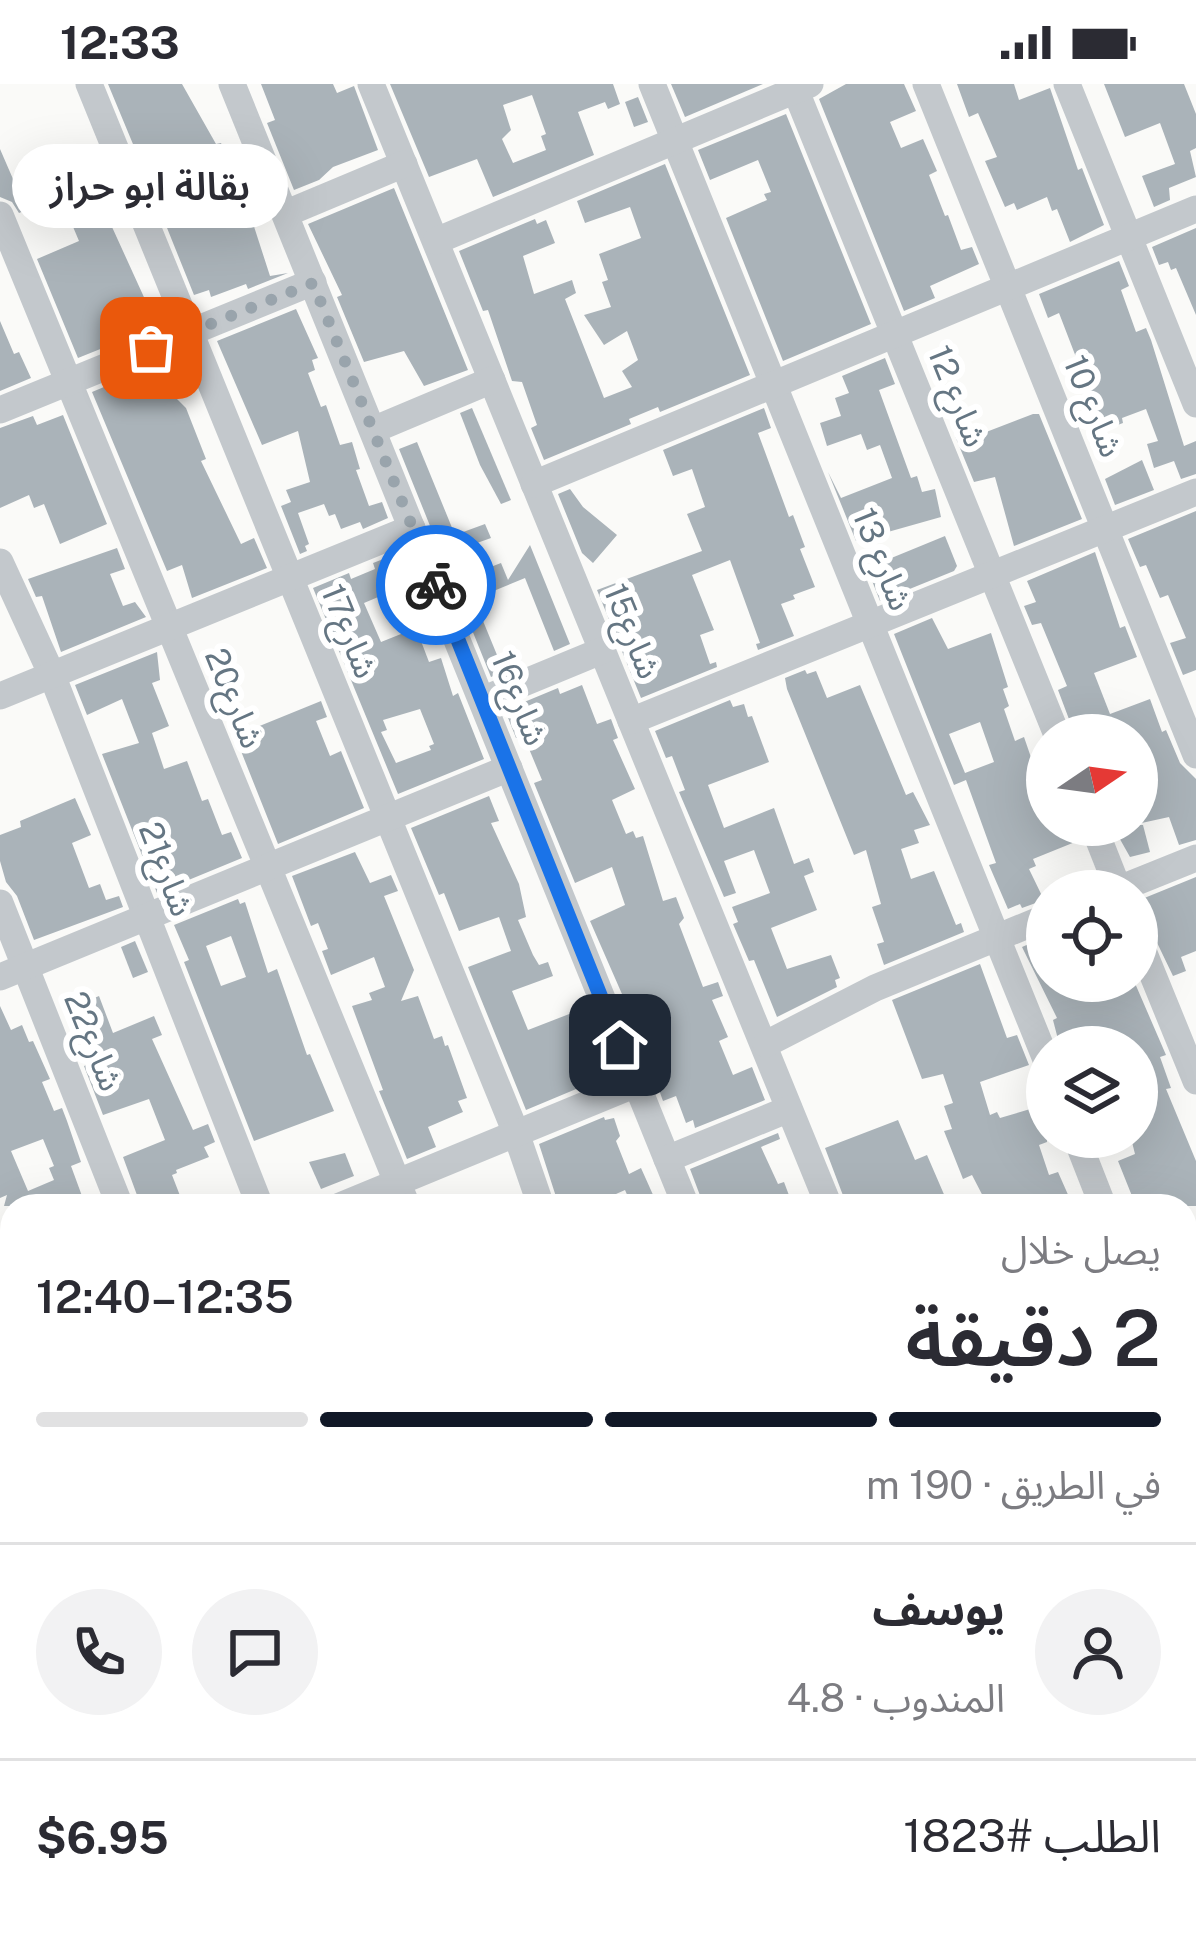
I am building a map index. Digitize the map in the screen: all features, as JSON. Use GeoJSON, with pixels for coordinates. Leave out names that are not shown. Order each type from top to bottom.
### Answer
{"type":"FeatureCollection","features":[{"type":"Feature","properties":{"kind":"street","name":"شارع17"},"geometry":{"type":"LineString","coordinates":[[89,84],[537,1194]]}},
{"type":"Feature","properties":{"kind":"street","name":"شارع16"},"geometry":{"type":"LineString","coordinates":[[232,84],[681,1194]]}},
{"type":"Feature","properties":{"kind":"street","name":"شارع15"},"geometry":{"type":"LineString","coordinates":[[370,84],[824,1194]]}},
{"type":"Feature","properties":{"kind":"street","name":"شارع 13"},"geometry":{"type":"LineString","coordinates":[[652,84],[1033,1026]]}},
{"type":"Feature","properties":{"kind":"street","name":"شارع 10"},"geometry":{"type":"LineString","coordinates":[[926,84],[1196,754]]}},
{"type":"Feature","properties":{"kind":"street"},"geometry":{"type":"LineString","coordinates":[[1067,84],[1196,404]]}},
{"type":"Feature","properties":{"kind":"street"},"geometry":{"type":"LineString","coordinates":[[436,241],[800,86]]}},
{"type":"Feature","properties":{"kind":"street","name":"شارع 12"},"geometry":{"type":"LineString","coordinates":[[800,86],[895,336],[1049,714]]}},
{"type":"Feature","properties":{"kind":"street"},"geometry":{"type":"LineString","coordinates":[[287,213],[404,164]]}},
{"type":"Feature","properties":{"kind":"street"},"geometry":{"type":"LineString","coordinates":[[534,484],[1196,209]]}},
{"type":"Feature","properties":{"kind":"street","name":"شارع20"},"geometry":{"type":"LineString","coordinates":[[0,215],[403,1194]]}},
{"type":"Feature","properties":{"kind":"street"},"geometry":{"type":"LineString","coordinates":[[0,410],[313,283]]}},
{"type":"Feature","properties":{"kind":"street"},"geometry":{"type":"LineString","coordinates":[[373,430],[492,380]]}},
{"type":"Feature","properties":{"kind":"street"},"geometry":{"type":"LineString","coordinates":[[631,721],[1196,492]]}},
{"type":"Feature","properties":{"kind":"street"},"geometry":{"type":"LineString","coordinates":[[0,696],[412,527]]}},
{"type":"Feature","properties":{"kind":"street","name":"شارع21"},"geometry":{"type":"LineString","coordinates":[[0,562],[52,675],[255,1194]]}},
{"type":"Feature","properties":{"kind":"street"},"geometry":{"type":"LineString","coordinates":[[482,700],[601,651]]}},
{"type":"Feature","properties":{"kind":"street"},"geometry":{"type":"LineString","coordinates":[[13,972],[509,768]]}},
{"type":"Feature","properties":{"kind":"street"},"geometry":{"type":"LineString","coordinates":[[1158,873],[1196,858]]}},
{"type":"Feature","properties":{"kind":"street","name":"شارع22"},"geometry":{"type":"LineString","coordinates":[[0,903],[13,972],[115,1194]]}},
{"type":"Feature","properties":{"kind":"street"},"geometry":{"type":"LineString","coordinates":[[766,1044],[875,988],[1026,925]]}},
{"type":"Feature","properties":{"kind":"street"},"geometry":{"type":"LineString","coordinates":[[1158,988],[1196,1081]]}},
{"type":"Feature","properties":{"kind":"street"},"geometry":{"type":"LineString","coordinates":[[405,1194],[516,1133],[636,1084]]}},
{"type":"Feature","properties":{"kind":"street"},"geometry":{"type":"LineString","coordinates":[[667,1159],[789,1109]]}},
{"type":"Feature","properties":{"kind":"street"},"geometry":{"type":"LineString","coordinates":[[1084,1158],[1098,1194]]}},
{"type":"Feature","properties":{"kind":"building"},"geometry":{"type":"Polygon","coordinates":[[[108,84],[182,84],[216,144],[221,143],[230,164],[240,160],[251,190],[255,189],[262,206],[249,211],[270,276],[288,273],[248,289],[246,284],[211,297],[209,290],[194,295],[159,208],[209,192],[196,159],[190,152],[145,173],[108,84]]]}},
{"type":"Feature","properties":{"kind":"building"},"geometry":{"type":"Polygon","coordinates":[[[261,84],[333,84],[337,93],[354,86],[378,150],[333,167],[319,180],[294,190],[267,123],[275,120],[261,84]]]}},
{"type":"Feature","properties":{"kind":"building"},"geometry":{"type":"Polygon","coordinates":[[[390,84],[613,84],[620,104],[608,109],[605,102],[578,112],[594,155],[493,197],[477,159],[429,177],[390,84]],[[532,95],[503,105],[511,130],[502,139],[513,163],[546,150],[541,136],[546,134],[532,95]]]}},
{"type":"Feature","properties":{"kind":"building"},"geometry":{"type":"Polygon","coordinates":[[[671,84],[763,84],[685,117],[671,84]]]}},
{"type":"Feature","properties":{"kind":"building"},"geometry":{"type":"Polygon","coordinates":[[[846,84],[904,84],[916,111],[890,122],[901,148],[923,139],[937,171],[929,175],[945,216],[961,250],[972,247],[979,264],[930,286],[935,298],[904,311],[819,99],[846,84]]]}},
{"type":"Feature","properties":{"kind":"building"},"geometry":{"type":"Polygon","coordinates":[[[957,84],[1014,84],[1019,100],[1050,88],[1078,170],[1082,168],[1104,225],[1070,242],[1047,197],[1017,210],[1014,203],[1005,207],[985,161],[997,157],[978,113],[969,117],[957,84]]]}},
{"type":"Feature","properties":{"kind":"building"},"geometry":{"type":"Polygon","coordinates":[[[1104,84],[1184,84],[1196,114],[1196,148],[1190,151],[1196,177],[1169,188],[1170,200],[1154,207],[1142,176],[1175,164],[1160,123],[1125,137],[1104,84]]]}},
{"type":"Feature","properties":{"kind":"building"},"geometry":{"type":"Polygon","coordinates":[[[638,97],[648,122],[634,127],[625,102],[638,97]]]}},
{"type":"Feature","properties":{"kind":"building"},"geometry":{"type":"Polygon","coordinates":[[[786,114],[871,324],[783,361],[726,218],[767,200],[764,194],[771,192],[758,160],[710,180],[698,150],[786,114]]]}},
{"type":"Feature","properties":{"kind":"building"},"geometry":{"type":"Polygon","coordinates":[[[92,148],[106,179],[95,183],[102,205],[153,317],[146,320],[150,329],[78,358],[37,259],[79,241],[60,196],[19,213],[12,202],[0,197],[0,149],[13,179],[92,148]]]}},
{"type":"Feature","properties":{"kind":"building"},"geometry":{"type":"Polygon","coordinates":[[[665,164],[750,375],[660,412],[658,407],[629,419],[631,424],[544,460],[531,428],[537,425],[522,382],[512,381],[488,310],[483,311],[459,251],[535,219],[537,224],[546,220],[555,243],[523,256],[534,294],[572,280],[576,293],[565,299],[604,398],[632,387],[622,371],[638,360],[627,331],[604,345],[584,315],[611,307],[599,254],[641,238],[630,207],[585,223],[577,201],[665,164]]]}},
{"type":"Feature","properties":{"kind":"building"},"geometry":{"type":"Polygon","coordinates":[[[394,188],[468,370],[424,386],[404,351],[364,362],[337,297],[342,295],[308,224],[394,188]]]}},
{"type":"Feature","properties":{"kind":"building"},"geometry":{"type":"Polygon","coordinates":[[[1196,228],[1196,315],[1176,268],[1171,270],[1168,262],[1159,265],[1152,247],[1196,228]]]}},
{"type":"Feature","properties":{"kind":"building"},"geometry":{"type":"Polygon","coordinates":[[[1119,261],[1129,286],[1121,290],[1136,332],[1146,328],[1151,340],[1184,446],[1196,441],[1196,474],[1181,479],[1174,461],[1154,468],[1147,444],[1158,441],[1146,409],[1104,430],[1059,313],[1048,318],[1039,294],[1119,261]]]}},
{"type":"Feature","properties":{"kind":"building"},"geometry":{"type":"Polygon","coordinates":[[[296,309],[318,358],[312,360],[315,370],[308,373],[321,407],[326,405],[340,445],[352,442],[369,506],[382,502],[388,518],[363,529],[360,522],[341,529],[324,504],[298,513],[309,544],[300,554],[281,506],[291,502],[286,490],[310,482],[298,431],[262,445],[217,341],[296,309]]]}},
{"type":"Feature","properties":{"kind":"building"},"geometry":{"type":"Polygon","coordinates":[[[0,321],[31,378],[0,391],[0,321]]]}},
{"type":"Feature","properties":{"kind":"building"},"geometry":{"type":"Polygon","coordinates":[[[885,358],[895,384],[879,390],[911,478],[917,476],[922,492],[935,489],[941,517],[856,541],[828,472],[841,498],[892,478],[880,445],[867,450],[861,434],[827,446],[820,423],[841,416],[835,398],[849,393],[842,376],[885,358]]]}},
{"type":"Feature","properties":{"kind":"building"},"geometry":{"type":"Polygon","coordinates":[[[152,367],[154,371],[163,367],[176,398],[186,408],[206,459],[201,461],[241,544],[254,538],[267,568],[192,598],[182,565],[167,571],[92,392],[152,367]]]}},
{"type":"Feature","properties":{"kind":"building"},"geometry":{"type":"Polygon","coordinates":[[[472,408],[511,500],[501,504],[460,413],[472,408]]]}},
{"type":"Feature","properties":{"kind":"building"},"geometry":{"type":"Polygon","coordinates":[[[764,408],[771,428],[758,433],[805,547],[800,549],[815,587],[781,604],[794,636],[758,650],[760,643],[730,560],[692,575],[714,630],[700,635],[710,664],[716,662],[717,667],[641,698],[597,590],[702,551],[687,514],[705,507],[692,469],[673,476],[663,450],[764,408]]]}},
{"type":"Feature","properties":{"kind":"building"},"geometry":{"type":"Polygon","coordinates":[[[1039,414],[1082,519],[1014,546],[995,477],[974,482],[955,436],[979,429],[981,434],[1039,414]]]}},
{"type":"Feature","properties":{"kind":"building"},"geometry":{"type":"Polygon","coordinates":[[[63,415],[107,524],[60,544],[44,504],[34,508],[29,495],[0,508],[0,428],[33,416],[37,425],[63,415]]]}},
{"type":"Feature","properties":{"kind":"building"},"geometry":{"type":"Polygon","coordinates":[[[417,442],[455,535],[485,524],[491,538],[477,543],[488,568],[501,563],[508,580],[530,545],[570,644],[554,651],[525,578],[474,599],[504,672],[491,677],[399,449],[417,442]]]}},
{"type":"Feature","properties":{"kind":"building"},"geometry":{"type":"Polygon","coordinates":[[[1142,460],[1154,490],[1115,505],[1105,479],[1142,460]]]}},
{"type":"Feature","properties":{"kind":"building"},"geometry":{"type":"Polygon","coordinates":[[[570,489],[583,507],[617,535],[593,563],[582,553],[558,494],[570,489]]]}},
{"type":"Feature","properties":{"kind":"building"},"geometry":{"type":"Polygon","coordinates":[[[1196,511],[1196,670],[1183,675],[1170,643],[1186,638],[1168,595],[1160,598],[1128,539],[1196,511]]]}},
{"type":"Feature","properties":{"kind":"building"},"geometry":{"type":"Polygon","coordinates":[[[945,536],[957,566],[954,571],[880,601],[867,568],[945,536]]]}},
{"type":"Feature","properties":{"kind":"building"},"geometry":{"type":"Polygon","coordinates":[[[117,548],[125,569],[110,574],[123,606],[135,602],[146,617],[61,652],[42,596],[36,597],[28,579],[117,548]]]}},
{"type":"Feature","properties":{"kind":"building"},"geometry":{"type":"Polygon","coordinates":[[[1095,552],[1120,628],[1125,626],[1137,657],[1094,673],[1110,714],[1067,714],[1058,690],[1067,686],[1041,623],[1032,625],[1024,606],[1036,602],[1027,581],[1095,552]]]}},
{"type":"Feature","properties":{"kind":"building"},"geometry":{"type":"Polygon","coordinates":[[[399,553],[404,567],[384,577],[390,592],[364,603],[381,642],[416,628],[429,662],[441,658],[453,696],[458,693],[484,759],[398,794],[313,588],[349,573],[351,579],[375,569],[373,563],[399,553]],[[420,709],[383,720],[387,730],[381,732],[396,763],[431,750],[434,744],[420,709]]]}},
{"type":"Feature","properties":{"kind":"building"},"geometry":{"type":"Polygon","coordinates":[[[932,618],[948,649],[991,633],[1008,687],[1003,689],[1009,706],[1004,709],[1015,741],[1024,737],[1026,743],[1026,846],[1065,846],[1033,859],[1036,866],[1026,870],[1026,907],[1008,909],[989,865],[996,863],[966,780],[954,785],[894,634],[932,618]],[[980,722],[949,734],[965,773],[994,762],[980,722]]]}},
{"type":"Feature","properties":{"kind":"building"},"geometry":{"type":"Polygon","coordinates":[[[157,652],[160,680],[152,683],[169,726],[152,733],[164,769],[187,761],[202,801],[208,799],[222,835],[231,832],[242,858],[157,893],[102,754],[139,743],[122,699],[87,715],[75,685],[157,652]]]}},
{"type":"Feature","properties":{"kind":"building"},"geometry":{"type":"Polygon","coordinates":[[[805,670],[807,674],[816,671],[827,698],[860,685],[906,795],[913,792],[930,825],[914,830],[919,843],[901,849],[911,879],[934,871],[956,925],[961,923],[964,932],[884,965],[877,944],[884,942],[872,907],[881,904],[866,850],[854,855],[787,689],[785,678],[805,670]]]}},
{"type":"Feature","properties":{"kind":"building"},"geometry":{"type":"Polygon","coordinates":[[[582,685],[597,724],[611,719],[618,738],[613,740],[635,789],[612,800],[626,834],[633,831],[636,838],[643,836],[663,901],[676,897],[684,918],[679,924],[703,987],[718,982],[723,996],[712,1000],[728,1037],[719,1041],[733,1075],[752,1067],[765,1100],[695,1128],[693,1120],[686,1123],[676,1096],[663,1101],[590,921],[625,905],[612,867],[575,883],[534,783],[542,780],[505,710],[558,688],[560,694],[582,685]]]}},
{"type":"Feature","properties":{"kind":"building"},"geometry":{"type":"Polygon","coordinates":[[[1150,699],[1155,714],[1110,714],[1150,699]]]}},
{"type":"Feature","properties":{"kind":"building"},"geometry":{"type":"Polygon","coordinates":[[[730,700],[733,707],[744,704],[748,717],[752,716],[769,762],[708,785],[724,828],[774,808],[794,864],[809,858],[814,872],[804,876],[817,910],[771,928],[787,969],[831,955],[840,978],[835,980],[837,987],[777,1017],[733,924],[738,922],[732,907],[770,893],[754,850],[724,861],[736,893],[724,897],[679,792],[685,790],[672,756],[666,758],[655,731],[730,700]]]}},
{"type":"Feature","properties":{"kind":"building"},"geometry":{"type":"Polygon","coordinates":[[[321,701],[327,717],[316,721],[330,756],[341,751],[364,808],[278,844],[235,736],[321,701]]]}},
{"type":"Feature","properties":{"kind":"building"},"geometry":{"type":"Polygon","coordinates":[[[1158,721],[1180,763],[1196,779],[1196,840],[1179,845],[1169,817],[1158,819],[1158,721]]]}},
{"type":"Feature","properties":{"kind":"building"},"geometry":{"type":"Polygon","coordinates":[[[489,796],[499,821],[491,823],[519,884],[526,917],[518,920],[539,965],[548,962],[553,976],[512,991],[528,1030],[577,1011],[595,1064],[607,1059],[612,1074],[526,1110],[468,967],[511,951],[499,917],[459,931],[411,828],[489,796]]]}},
{"type":"Feature","properties":{"kind":"building"},"geometry":{"type":"Polygon","coordinates":[[[75,798],[91,835],[72,843],[89,888],[100,884],[106,900],[119,896],[123,907],[34,940],[17,896],[6,882],[0,835],[21,827],[20,821],[75,798]]]}},
{"type":"Feature","properties":{"kind":"building"},"geometry":{"type":"Polygon","coordinates":[[[1124,846],[1148,846],[1150,852],[1130,857],[1124,846]]]}},
{"type":"Feature","properties":{"kind":"building"},"geometry":{"type":"Polygon","coordinates":[[[355,852],[370,883],[391,875],[398,891],[384,896],[414,970],[401,1001],[418,996],[434,1039],[442,1036],[448,1045],[467,1098],[458,1101],[463,1112],[428,1127],[436,1147],[407,1159],[352,1006],[372,1000],[369,993],[385,987],[374,957],[331,975],[318,923],[311,926],[292,876],[355,852]]]}},
{"type":"Feature","properties":{"kind":"building"},"geometry":{"type":"Polygon","coordinates":[[[1196,877],[1196,951],[1181,957],[1186,971],[1173,976],[1158,945],[1158,892],[1196,877]]]}},
{"type":"Feature","properties":{"kind":"building"},"geometry":{"type":"Polygon","coordinates":[[[238,899],[240,904],[245,902],[268,973],[277,969],[307,1055],[334,1111],[254,1141],[174,925],[238,899]],[[231,936],[206,946],[221,986],[246,977],[231,936]]]}},
{"type":"Feature","properties":{"kind":"building"},"geometry":{"type":"Polygon","coordinates":[[[135,941],[148,972],[133,978],[121,947],[135,941]]]}},
{"type":"Feature","properties":{"kind":"building"},"geometry":{"type":"Polygon","coordinates":[[[980,964],[1007,1038],[1017,1035],[1026,1058],[1026,1066],[980,1082],[990,1115],[997,1112],[1000,1118],[1026,1110],[1026,1158],[1043,1158],[1049,1175],[1058,1172],[1068,1194],[982,1194],[972,1175],[963,1179],[944,1131],[952,1129],[944,1106],[953,1103],[943,1074],[922,1079],[892,1000],[980,964]]]}},
{"type":"Feature","properties":{"kind":"building"},"geometry":{"type":"Polygon","coordinates":[[[99,996],[113,1033],[154,1016],[162,1035],[152,1039],[193,1130],[208,1124],[215,1142],[204,1147],[209,1157],[172,1175],[179,1194],[137,1194],[123,1157],[165,1140],[149,1099],[103,1115],[84,1066],[89,1064],[87,1052],[66,1010],[99,996]]]}},
{"type":"Feature","properties":{"kind":"building"},"geometry":{"type":"Polygon","coordinates":[[[1049,1002],[1143,1002],[1153,1026],[1055,1026],[1057,1018],[1049,1002]]]}},
{"type":"Feature","properties":{"kind":"building"},"geometry":{"type":"Polygon","coordinates":[[[0,1006],[11,1030],[22,1025],[29,1042],[33,1041],[50,1079],[42,1082],[54,1111],[62,1108],[81,1162],[71,1166],[81,1194],[0,1194],[0,1006]],[[43,1139],[11,1151],[28,1191],[54,1180],[49,1168],[54,1166],[43,1139]]]}},
{"type":"Feature","properties":{"kind":"building"},"geometry":{"type":"Polygon","coordinates":[[[1158,1036],[1166,1055],[1160,1057],[1171,1088],[1166,1089],[1196,1161],[1196,1194],[1131,1194],[1118,1161],[1158,1158],[1158,1036]]]}},
{"type":"Feature","properties":{"kind":"building"},"geometry":{"type":"Polygon","coordinates":[[[604,1117],[614,1118],[620,1136],[616,1141],[629,1174],[641,1168],[653,1194],[627,1194],[625,1190],[555,1194],[539,1144],[604,1117]]]}},
{"type":"Feature","properties":{"kind":"building"},"geometry":{"type":"Polygon","coordinates":[[[898,1120],[915,1160],[927,1155],[944,1194],[842,1194],[825,1148],[898,1120]]]}},
{"type":"Feature","properties":{"kind":"building"},"geometry":{"type":"Polygon","coordinates":[[[778,1133],[780,1139],[761,1147],[778,1184],[784,1182],[788,1194],[699,1194],[690,1169],[778,1133]]]}},
{"type":"Feature","properties":{"kind":"building"},"geometry":{"type":"Polygon","coordinates":[[[345,1153],[354,1176],[321,1189],[309,1162],[345,1153]]]}},
{"type":"Feature","properties":{"kind":"way so far"},"geometry":{"type":"LineString","coordinates":[[151,348],[313,283],[436,585]]}},
{"type":"Feature","properties":{"kind":"place","name":"بقالة ابو حراز"},"geometry":{"type":"Point","coordinates":[151,348]}},
{"type":"Feature","properties":{"kind":"route"},"geometry":{"type":"LineString","coordinates":[[436,585],[620,1045]]}}]}
